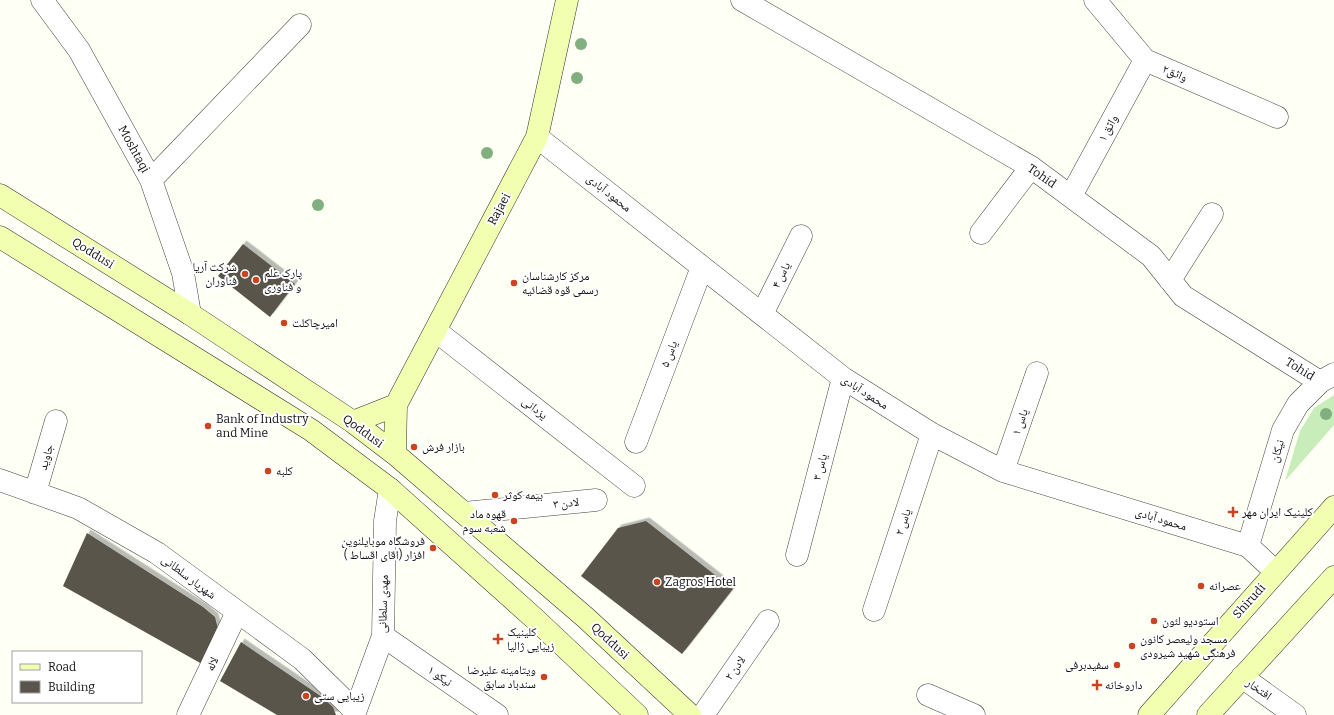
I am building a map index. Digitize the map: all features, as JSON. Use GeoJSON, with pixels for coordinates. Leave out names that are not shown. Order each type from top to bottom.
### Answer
{"type":"FeatureCollection","features":[{"type":"Feature","properties":{"kind":"main road","name":"Rajaei"},"geometry":{"type":"LineString","coordinates":[[396,405],[537,137],[567,0]]}},
{"type":"Feature","properties":{"kind":"main road","name":"Qoddusi"},"geometry":{"type":"LineString","coordinates":[[0,195],[190,314],[353,422],[395,454],[586,618],[690,715]]}},
{"type":"Feature","properties":{"kind":"main road"},"geometry":{"type":"LineString","coordinates":[[0,237],[311,430],[390,489],[535,619],[637,715]]}},
{"type":"Feature","properties":{"kind":"main road"},"geometry":{"type":"LineString","coordinates":[[353,422],[396,405],[395,454]]}},
{"type":"Feature","properties":{"kind":"main road","name":"Shirudi"},"geometry":{"type":"LineString","coordinates":[[1150,715],[1334,507]]}},
{"type":"Feature","properties":{"kind":"main road"},"geometry":{"type":"LineString","coordinates":[[1208,715],[1334,577]]}},
{"type":"Feature","properties":{"kind":"street","name":"Moshtaqi"},"geometry":{"type":"LineString","coordinates":[[42,0],[79,50],[151,180],[183,273],[190,314]]}},
{"type":"Feature","properties":{"kind":"street","name":"Tohid"},"geometry":{"type":"LineString","coordinates":[[742,0],[1031,167],[1151,256],[1183,296],[1327,378]]}},
{"type":"Feature","properties":{"kind":"street","name":"واثق۲"},"geometry":{"type":"LineString","coordinates":[[1095,0],[1145,60],[1277,117]]}},
{"type":"Feature","properties":{"kind":"street"},"geometry":{"type":"LineString","coordinates":[[151,180],[300,25]]}},
{"type":"Feature","properties":{"kind":"street","name":"واثق ۱"},"geometry":{"type":"LineString","coordinates":[[1071,196],[1145,60]]}},
{"type":"Feature","properties":{"kind":"street","name":"محمود آبادی"},"geometry":{"type":"LineString","coordinates":[[537,137],[842,378],[932,434],[1003,471],[1248,546]]}},
{"type":"Feature","properties":{"kind":"street"},"geometry":{"type":"LineString","coordinates":[[981,233],[1031,167]]}},
{"type":"Feature","properties":{"kind":"street"},"geometry":{"type":"LineString","coordinates":[[1170,280],[1212,214]]}},
{"type":"Feature","properties":{"kind":"street","name":"یاس ۴"},"geometry":{"type":"LineString","coordinates":[[762,314],[801,236]]}},
{"type":"Feature","properties":{"kind":"street","name":"یاس ۵"},"geometry":{"type":"LineString","coordinates":[[636,442],[702,267]]}},
{"type":"Feature","properties":{"kind":"street","name":"یزدانی"},"geometry":{"type":"LineString","coordinates":[[436,331],[634,486]]}},
{"type":"Feature","properties":{"kind":"street","name":"یاس ۱"},"geometry":{"type":"LineString","coordinates":[[1003,471],[1038,373]]}},
{"type":"Feature","properties":{"kind":"street","name":"یاس ۳"},"geometry":{"type":"LineString","coordinates":[[796,555],[842,378]]}},
{"type":"Feature","properties":{"kind":"street","name":"نیکان"},"geometry":{"type":"LineString","coordinates":[[1248,546],[1283,430],[1298,404],[1327,378]]}},
{"type":"Feature","properties":{"kind":"street","name":"جاوید"},"geometry":{"type":"LineString","coordinates":[[36,493],[56,421]]}},
{"type":"Feature","properties":{"kind":"street","name":"یاس ۲"},"geometry":{"type":"LineString","coordinates":[[874,610],[932,434]]}},
{"type":"Feature","properties":{"kind":"street","name":"شهریار سلطانی"},"geometry":{"type":"LineString","coordinates":[[0,480],[78,508],[157,553],[302,659],[354,713]]}},
{"type":"Feature","properties":{"kind":"street","name":"مهدی سلطانی"},"geometry":{"type":"LineString","coordinates":[[354,713],[383,636],[384,521],[390,489]]}},
{"type":"Feature","properties":{"kind":"street","name":"لادن ۳"},"geometry":{"type":"LineString","coordinates":[[464,513],[596,500]]}},
{"type":"Feature","properties":{"kind":"street"},"geometry":{"type":"LineString","coordinates":[[1248,546],[1276,572]]}},
{"type":"Feature","properties":{"kind":"street","name":"لاله"},"geometry":{"type":"LineString","coordinates":[[188,715],[237,612]]}},
{"type":"Feature","properties":{"kind":"street","name":"لادن ۲"},"geometry":{"type":"LineString","coordinates":[[703,715],[768,621]]}},
{"type":"Feature","properties":{"kind":"street","name":"نیکو ۱"},"geometry":{"type":"LineString","coordinates":[[383,636],[497,715]]}},
{"type":"Feature","properties":{"kind":"street","name":"افتخار"},"geometry":{"type":"LineString","coordinates":[[1242,677],[1295,715]]}},
{"type":"Feature","properties":{"kind":"street"},"geometry":{"type":"LineString","coordinates":[[928,695],[974,715]]}},
{"type":"Feature","properties":{"kind":"green space"},"geometry":{"type":"Polygon","coordinates":[[[1334,395],[1334,425],[1285,481],[1300,431],[1314,408],[1334,395]]]}},
{"type":"Feature","properties":{"kind":"building","name":"پارک علم و فناوری"},"geometry":{"type":"Polygon","coordinates":[[[243,244],[295,284],[270,317],[218,276],[243,244]]]}},
{"type":"Feature","properties":{"kind":"building","name":"Zagros Hotel"},"geometry":{"type":"Polygon","coordinates":[[[646,521],[733,589],[682,654],[581,576],[618,528],[646,521]]]}},
{"type":"Feature","properties":{"kind":"building"},"geometry":{"type":"Polygon","coordinates":[[[87,533],[203,607],[215,617],[218,629],[202,664],[63,586],[87,533]]]}},
{"type":"Feature","properties":{"kind":"building"},"geometry":{"type":"Polygon","coordinates":[[[241,642],[322,697],[333,707],[336,715],[277,715],[220,681],[241,642]]]}},
{"type":"Feature","properties":{"kind":"place","name":"شرکت آریا فناوران"},"geometry":{"type":"Point","coordinates":[245,274]}},
{"type":"Feature","properties":{"kind":"place","name":"پارک علم و فناوری"},"geometry":{"type":"Point","coordinates":[256,280]}},
{"type":"Feature","properties":{"kind":"place","name":"مرکز کارشناسان رسمی قوه قضائیه"},"geometry":{"type":"Point","coordinates":[514,283]}},
{"type":"Feature","properties":{"kind":"place","name":"امیرچاکلت"},"geometry":{"type":"Point","coordinates":[284,323]}},
{"type":"Feature","properties":{"kind":"place","name":"Bank of Industry and Mine"},"geometry":{"type":"Point","coordinates":[208,426]}},
{"type":"Feature","properties":{"kind":"place","name":"بازار فرش"},"geometry":{"type":"Point","coordinates":[414,447]}},
{"type":"Feature","properties":{"kind":"place","name":"کلبه"},"geometry":{"type":"Point","coordinates":[268,471]}},
{"type":"Feature","properties":{"kind":"place","name":"بیمه کوثر"},"geometry":{"type":"Point","coordinates":[495,495]}},
{"type":"Feature","properties":{"kind":"place","name":"کلینیک ایران مهر"},"geometry":{"type":"Point","coordinates":[1233,512]}},
{"type":"Feature","properties":{"kind":"place","name":"قهوه ماد شعبه سوم"},"geometry":{"type":"Point","coordinates":[514,521]}},
{"type":"Feature","properties":{"kind":"place","name":"فروشگاه موبایلنوین افزار (اقای اقساط )"},"geometry":{"type":"Point","coordinates":[433,548]}},
{"type":"Feature","properties":{"kind":"place","name":"Zagros Hotel"},"geometry":{"type":"Point","coordinates":[657,582]}},
{"type":"Feature","properties":{"kind":"place","name":"عصرانه"},"geometry":{"type":"Point","coordinates":[1201,586]}},
{"type":"Feature","properties":{"kind":"place","name":"استوديو لئون"},"geometry":{"type":"Point","coordinates":[1154,621]}},
{"type":"Feature","properties":{"kind":"place","name":"کلینیک زیبایی ژالیا"},"geometry":{"type":"Point","coordinates":[498,639]}},
{"type":"Feature","properties":{"kind":"place","name":"مسجد ولیعصر کانون فرهنگی شهید شیرودی"},"geometry":{"type":"Point","coordinates":[1132,646]}},
{"type":"Feature","properties":{"kind":"place","name":"سفیدبرفی"},"geometry":{"type":"Point","coordinates":[1117,665]}},
{"type":"Feature","properties":{"kind":"place","name":"ویتامینه علیرضا سندباد سابق"},"geometry":{"type":"Point","coordinates":[544,677]}},
{"type":"Feature","properties":{"kind":"place","name":"داروخانه"},"geometry":{"type":"Point","coordinates":[1097,685]}},
{"type":"Feature","properties":{"kind":"place","name":"زیبایی ستی"},"geometry":{"type":"Point","coordinates":[306,696]}}]}
